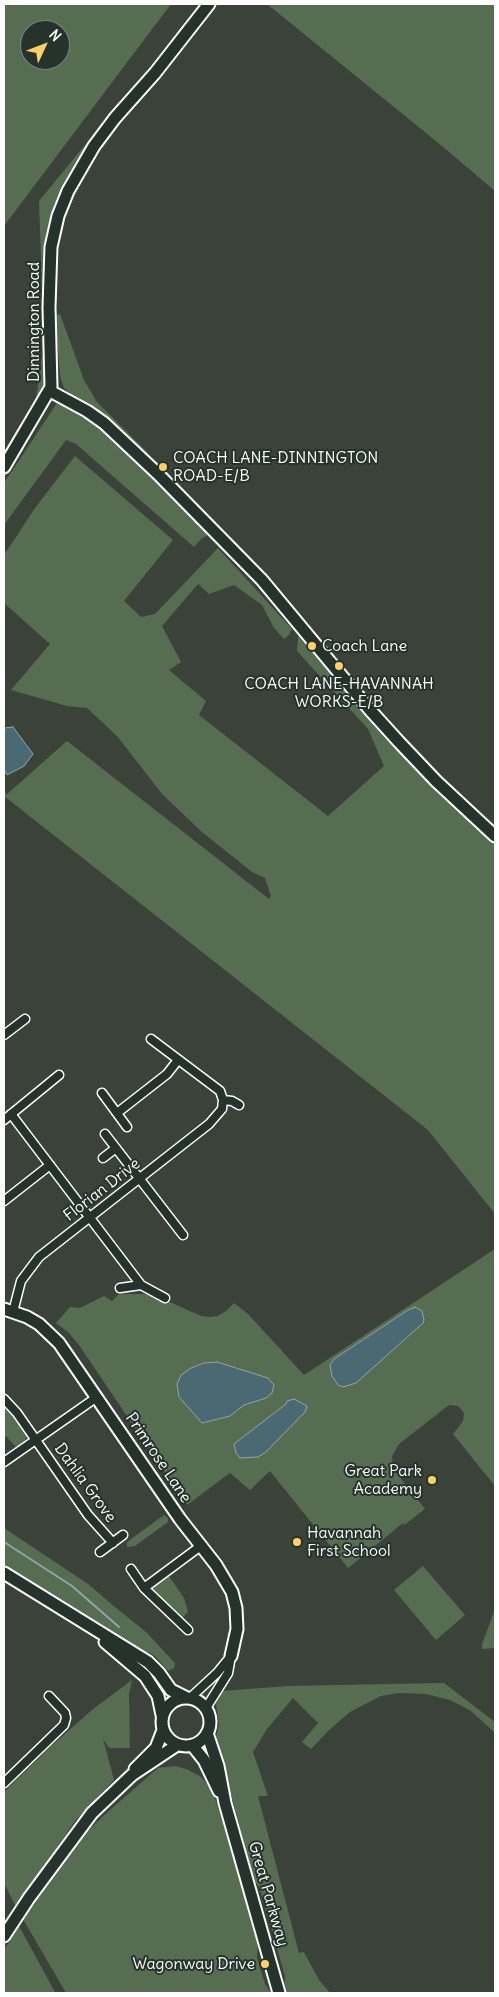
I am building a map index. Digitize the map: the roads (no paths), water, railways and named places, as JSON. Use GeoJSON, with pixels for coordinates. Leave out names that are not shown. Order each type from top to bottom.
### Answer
{"type":"FeatureCollection","features":[{"type":"Feature","properties":{"kind":"street","name":"Dinnington Road"},"geometry":{"type":"LineString","coordinates":[[4,468],[50,391],[52,370],[49,307],[51,247],[58,216],[68,191],[94,146],[115,118],[155,73],[209,4]]}},
{"type":"Feature","properties":{"kind":"street"},"geometry":{"type":"LineString","coordinates":[[50,391],[87,411],[104,423],[172,488],[262,580],[370,710],[405,749],[495,836]]}},
{"type":"Feature","properties":{"kind":"street"},"geometry":{"type":"LineString","coordinates":[[4,1036],[25,1019]]}},
{"type":"Feature","properties":{"kind":"street"},"geometry":{"type":"LineString","coordinates":[[151,1039],[220,1091],[223,1100],[232,1101],[239,1105]]}},
{"type":"Feature","properties":{"kind":"street"},"geometry":{"type":"LineString","coordinates":[[117,1113],[167,1074],[178,1060]]}},
{"type":"Feature","properties":{"kind":"street"},"geometry":{"type":"LineString","coordinates":[[4,1120],[59,1075]]}},
{"type":"Feature","properties":{"kind":"street"},"geometry":{"type":"LineString","coordinates":[[102,1093],[127,1127]]}},
{"type":"Feature","properties":{"kind":"street","name":"Florian Drive"},"geometry":{"type":"LineString","coordinates":[[8,1311],[21,1281],[32,1265],[45,1252],[209,1124],[220,1113],[223,1100]]}},
{"type":"Feature","properties":{"kind":"street"},"geometry":{"type":"LineString","coordinates":[[11,1114],[141,1285],[165,1298]]}},
{"type":"Feature","properties":{"kind":"street"},"geometry":{"type":"LineString","coordinates":[[105,1134],[183,1235]]}},
{"type":"Feature","properties":{"kind":"street"},"geometry":{"type":"LineString","coordinates":[[103,1158],[116,1148]]}},
{"type":"Feature","properties":{"kind":"street"},"geometry":{"type":"LineString","coordinates":[[4,1201],[50,1165]]}},
{"type":"Feature","properties":{"kind":"street"},"geometry":{"type":"LineString","coordinates":[[120,1288],[141,1285]]}},
{"type":"Feature","properties":{"kind":"street","name":"Primrose Lane"},"geometry":{"type":"LineString","coordinates":[[8,1311],[27,1317],[52,1334],[180,1519],[220,1570],[233,1596],[237,1620],[235,1642],[228,1673],[206,1708]]}},
{"type":"Feature","properties":{"kind":"street"},"geometry":{"type":"LineString","coordinates":[[4,1462],[97,1397]]}},
{"type":"Feature","properties":{"kind":"street","name":"Dahlia Grove"},"geometry":{"type":"LineString","coordinates":[[4,1399],[17,1413],[88,1515],[113,1543]]}},
{"type":"Feature","properties":{"kind":"street","name":"Dahlia Grove"},"geometry":{"type":"LineString","coordinates":[[100,1552],[122,1535]]}},
{"type":"Feature","properties":{"kind":"street"},"geometry":{"type":"LineString","coordinates":[[144,1588],[202,1545]]}},
{"type":"Feature","properties":{"kind":"street"},"geometry":{"type":"LineString","coordinates":[[131,1569],[144,1588],[171,1619],[188,1630]]}},
{"type":"Feature","properties":{"kind":"street"},"geometry":{"type":"LineString","coordinates":[[4,1573],[148,1662],[159,1673],[171,1690],[199,1701],[206,1708]]}},
{"type":"Feature","properties":{"kind":"street"},"geometry":{"type":"LineString","coordinates":[[59,1606],[121,1654],[144,1676],[158,1696],[163,1730],[156,1748],[138,1765],[132,1775]]}},
{"type":"Feature","properties":{"kind":"street"},"geometry":{"type":"LineString","coordinates":[[162,1715],[171,1702],[187,1697],[217,1672],[231,1656]]}},
{"type":"Feature","properties":{"kind":"street"},"geometry":{"type":"LineString","coordinates":[[4,1783],[64,1725],[65,1713],[49,1696]]}},
{"type":"Feature","properties":{"kind":"street","name":"Great Parkway"},"geometry":{"type":"LineString","coordinates":[[206,1708],[210,1718],[207,1733],[218,1766],[225,1803],[279,1993]]}},
{"type":"Feature","properties":{"kind":"street"},"geometry":{"type":"LineString","coordinates":[[163,1730],[168,1739],[177,1745],[192,1745],[201,1741],[207,1733]]}},
{"type":"Feature","properties":{"kind":"street"},"geometry":{"type":"LineString","coordinates":[[4,1936],[82,1825],[132,1775],[177,1745]]}},
{"type":"Feature","properties":{"kind":"street","name":"Great Parkway"},"geometry":{"type":"LineString","coordinates":[[192,1745],[204,1760],[225,1803]]}},
{"type":"Feature","properties":{"kind":"water"},"geometry":{"type":"Polygon","coordinates":[[[13,727],[33,754],[24,766],[7,775],[4,769],[4,728],[13,727]]]}},
{"type":"Feature","properties":{"kind":"water"},"geometry":{"type":"Polygon","coordinates":[[[415,1307],[422,1311],[423,1323],[356,1383],[343,1387],[338,1385],[332,1376],[330,1365],[334,1359],[415,1307]]]}},
{"type":"Feature","properties":{"kind":"water"},"geometry":{"type":"Polygon","coordinates":[[[217,1362],[268,1378],[274,1385],[272,1393],[266,1398],[244,1405],[230,1416],[202,1423],[179,1397],[177,1384],[181,1375],[191,1368],[204,1363],[217,1362]]]}},
{"type":"Feature","properties":{"kind":"water"},"geometry":{"type":"Polygon","coordinates":[[[294,1399],[307,1406],[305,1412],[266,1452],[258,1457],[240,1458],[236,1453],[234,1444],[286,1404],[287,1401],[294,1399]]]}},
{"type":"Feature","properties":{"kind":"waterway"},"geometry":{"type":"LineString","coordinates":[[4,1542],[72,1586],[119,1627]]}},
{"type":"Feature","properties":{"kind":"place","name":"COACH LANE-DINNINGTON ROAD-E/B"},"geometry":{"type":"Point","coordinates":[163,467]}},
{"type":"Feature","properties":{"kind":"place","name":"Coach Lane"},"geometry":{"type":"Point","coordinates":[312,646]}},
{"type":"Feature","properties":{"kind":"place","name":"COACH LANE-HAVANNAH WORKS-E/B"},"geometry":{"type":"Point","coordinates":[339,666]}},
{"type":"Feature","properties":{"kind":"place","name":"Great Park Academy"},"geometry":{"type":"Point","coordinates":[432,1480]}},
{"type":"Feature","properties":{"kind":"place","name":"Havannah First School"},"geometry":{"type":"Point","coordinates":[297,1542]}},
{"type":"Feature","properties":{"kind":"place","name":"Wagonway Drive"},"geometry":{"type":"Point","coordinates":[265,1964]}}]}
